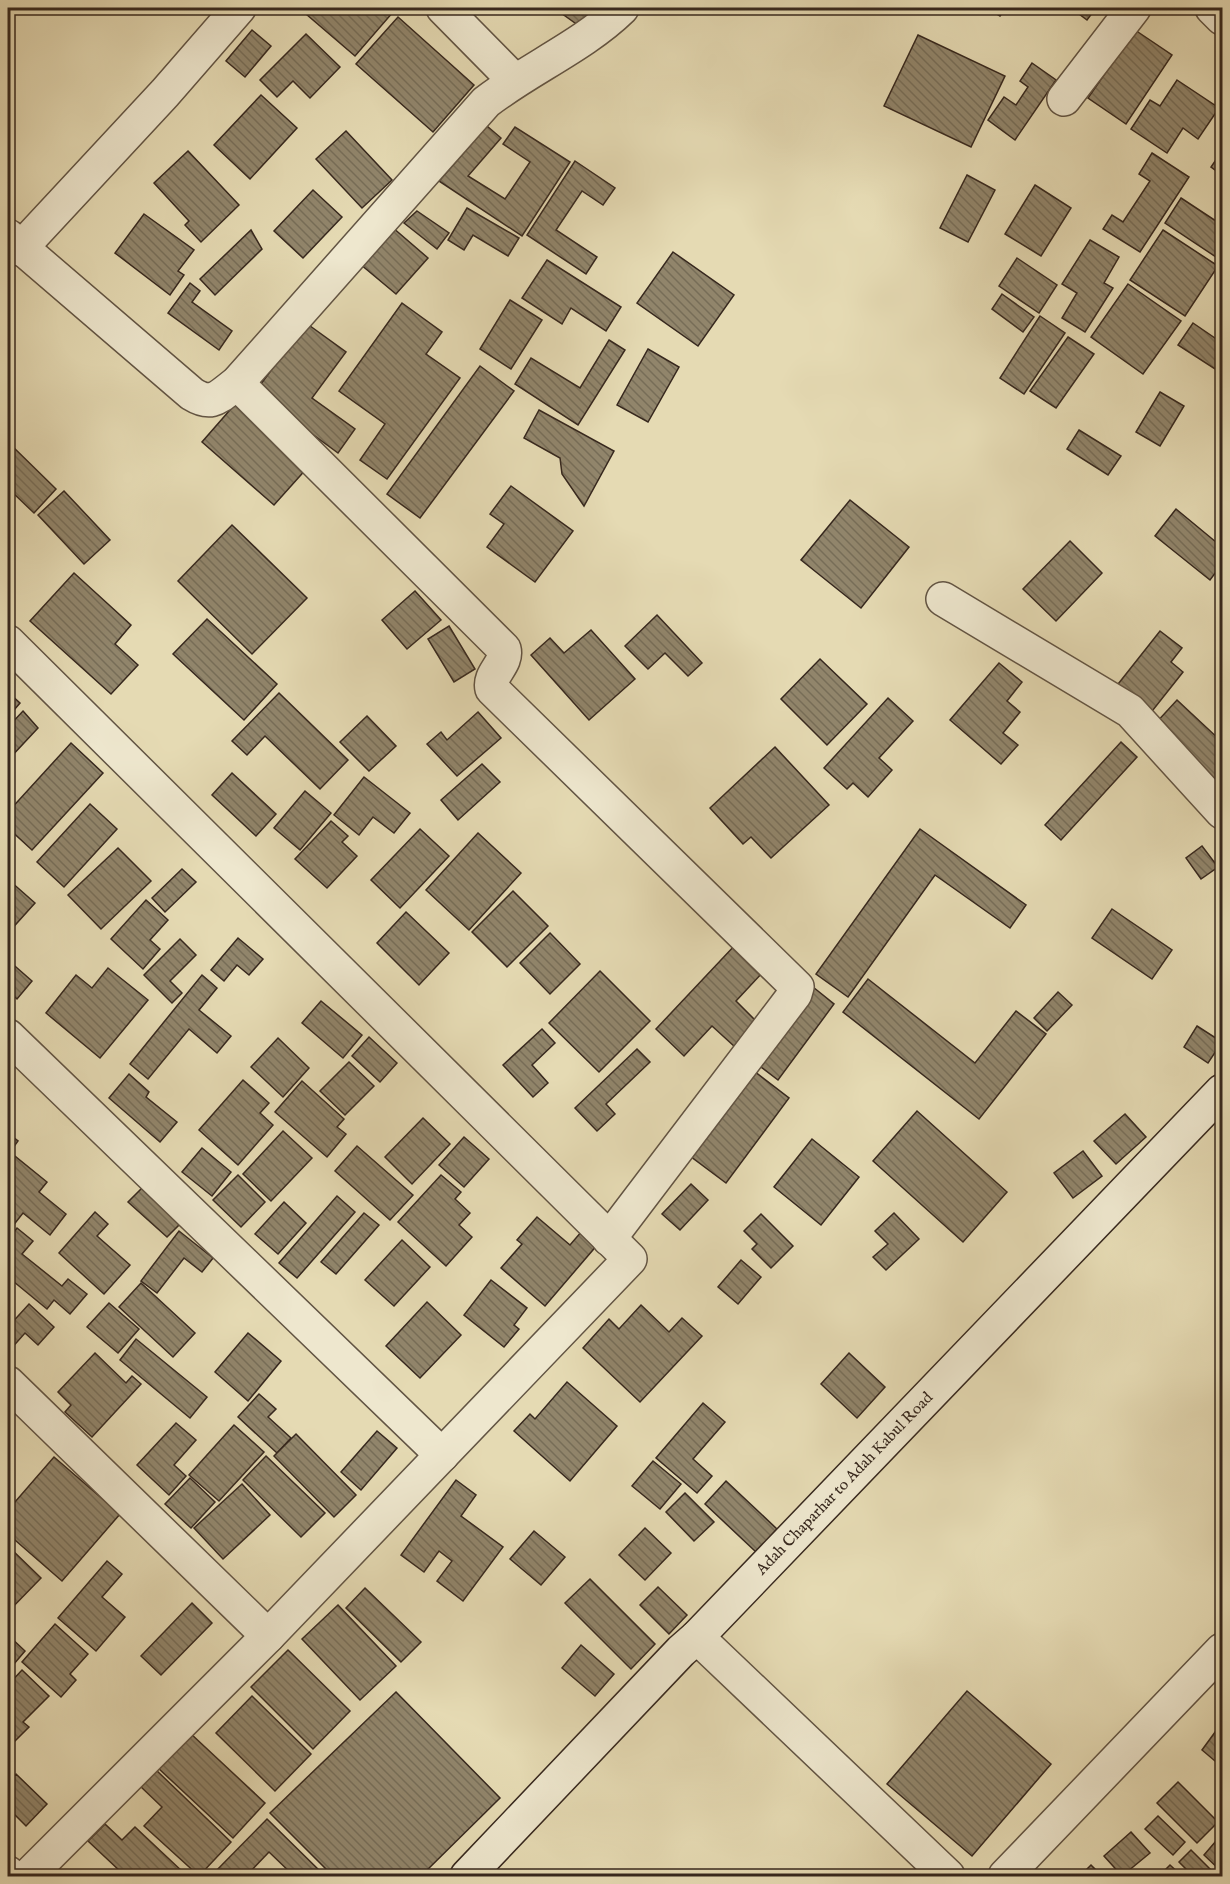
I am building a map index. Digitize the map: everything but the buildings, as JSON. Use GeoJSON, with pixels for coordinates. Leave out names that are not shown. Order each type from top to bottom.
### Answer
{"type":"FeatureCollection","features":[{"type":"Feature","properties":{"kind":"street"},"geometry":{"type":"LineString","coordinates":[[239,8],[165,93],[14,242],[203,401],[214,400],[237,383],[486,102],[514,80],[603,26],[622,8]]}},
{"type":"Feature","properties":{"kind":"street"},"geometry":{"type":"LineString","coordinates":[[443,8],[514,80]]}},
{"type":"Feature","properties":{"kind":"street"},"geometry":{"type":"LineString","coordinates":[[1064,99],[1134,8]]}},
{"type":"Feature","properties":{"kind":"street"},"geometry":{"type":"LineString","coordinates":[[1212,8],[1222,18]]}},
{"type":"Feature","properties":{"kind":"street"},"geometry":{"type":"LineString","coordinates":[[237,383],[504,649],[505,657],[490,684],[492,689],[797,987],[795,994],[609,1239]]}},
{"type":"Feature","properties":{"kind":"street"},"geometry":{"type":"LineString","coordinates":[[943,599],[1130,711],[1222,812]]}},
{"type":"Feature","properties":{"kind":"street"},"geometry":{"type":"LineString","coordinates":[[8,642],[630,1259],[268,1636],[28,1876]]}},
{"type":"Feature","properties":{"kind":"street"},"geometry":{"type":"LineString","coordinates":[[8,1036],[442,1455]]}},
{"type":"Feature","properties":{"kind":"street","name":"Adah Chaparhar to Adah Kabul Road"},"geometry":{"type":"LineString","coordinates":[[467,1876],[1222,1091]]}},
{"type":"Feature","properties":{"kind":"street"},"geometry":{"type":"LineString","coordinates":[[8,1383],[268,1636]]}},
{"type":"Feature","properties":{"kind":"street"},"geometry":{"type":"LineString","coordinates":[[689,1644],[921,1876]]}},
{"type":"Feature","properties":{"kind":"street"},"geometry":{"type":"LineString","coordinates":[[689,1644],[948,1876]]}},
{"type":"Feature","properties":{"kind":"street"},"geometry":{"type":"LineString","coordinates":[[1005,1876],[1222,1650]]}},
{"type":"Feature","properties":{"kind":"street"},"geometry":{"type":"LineString","coordinates":[[8,1873],[11,1876]]}}]}
